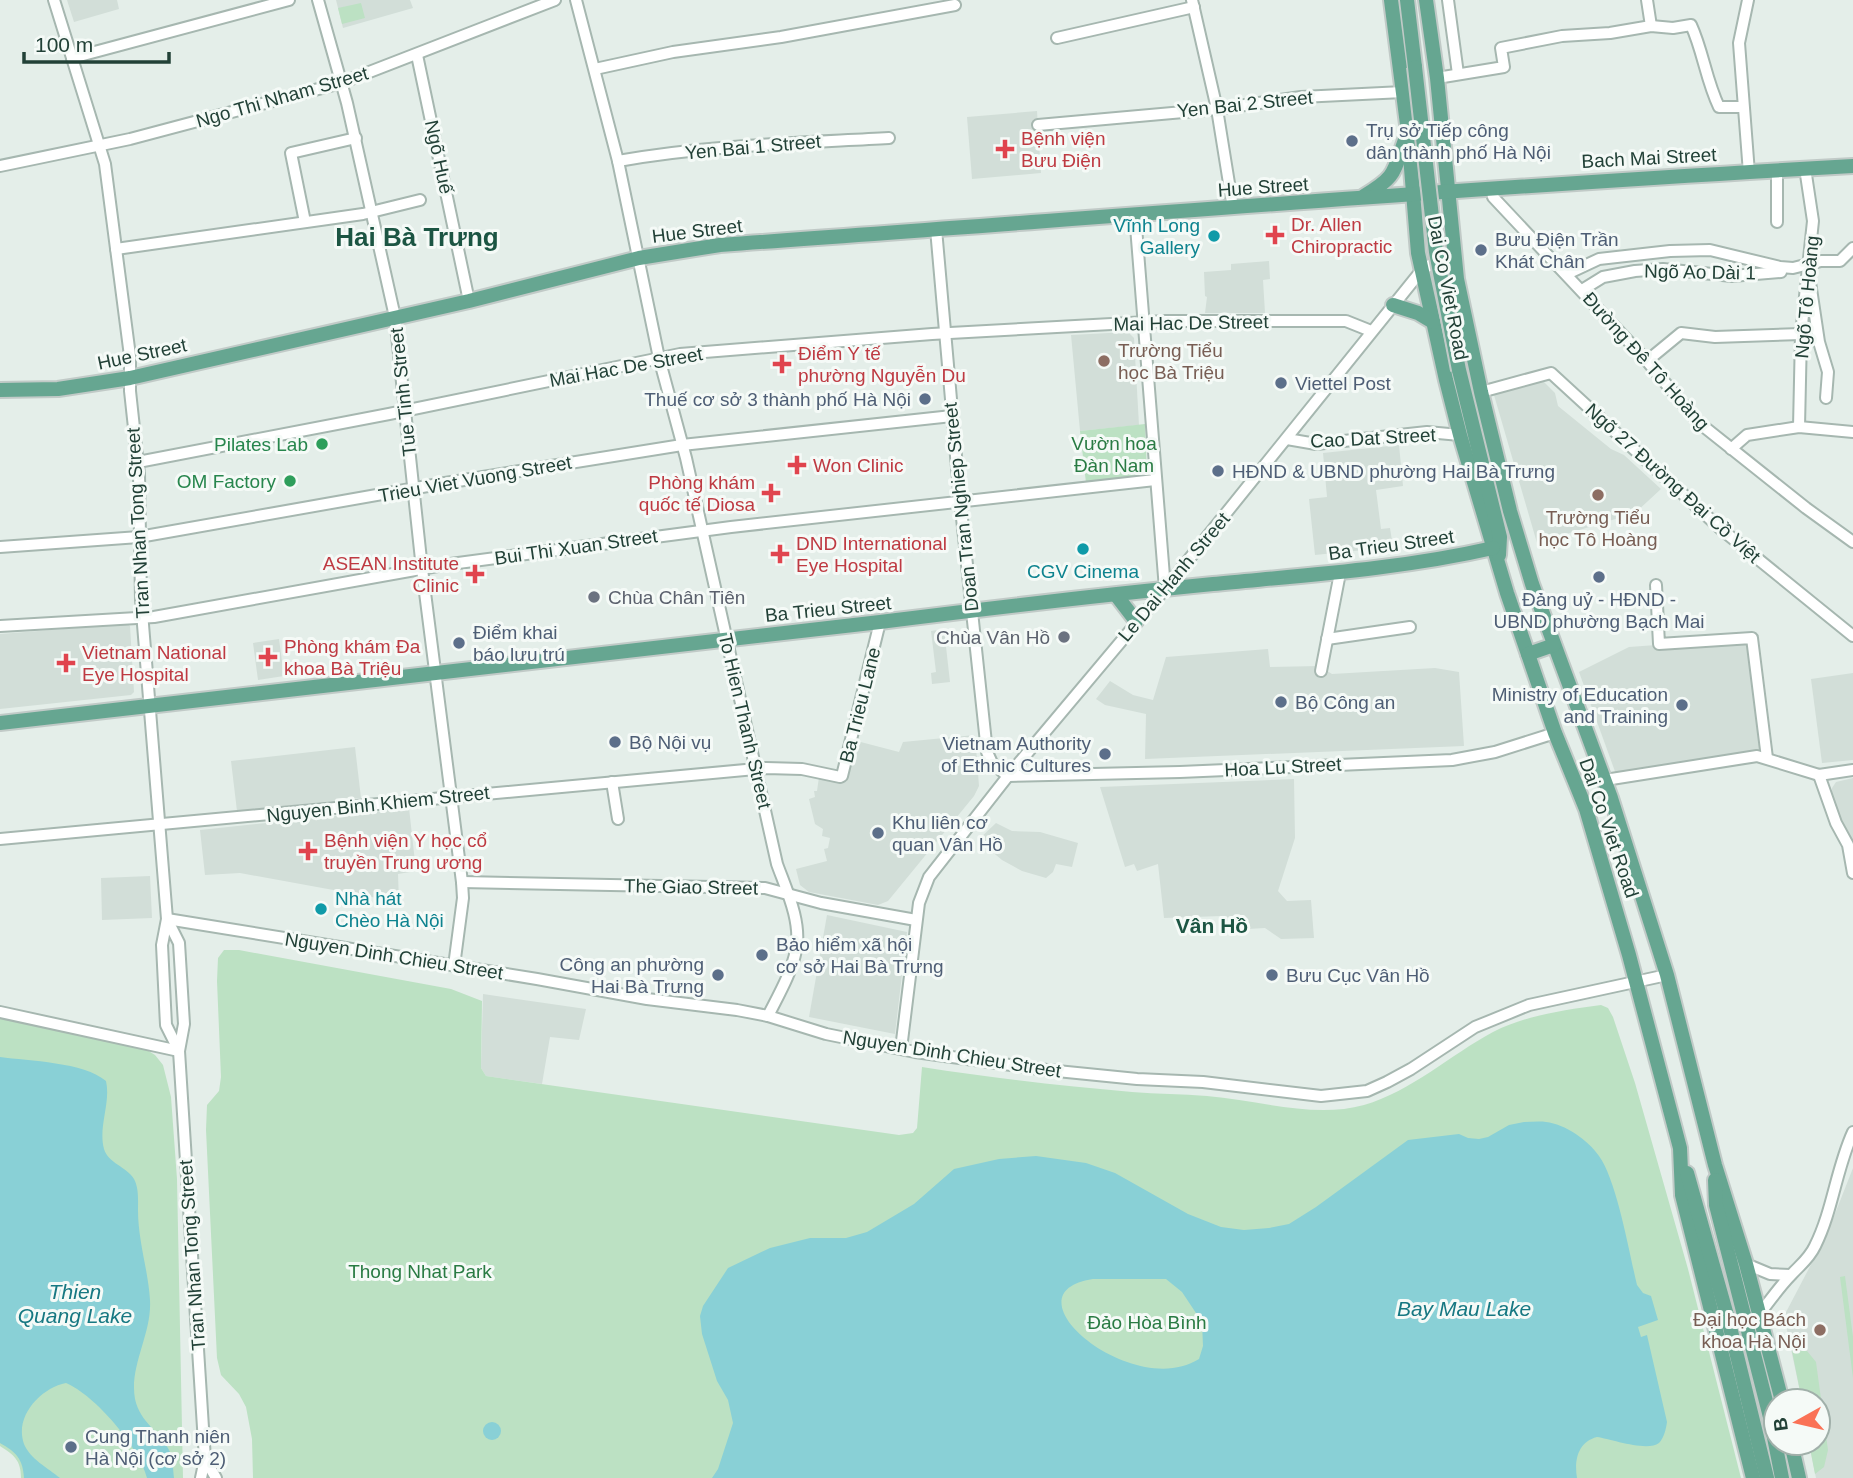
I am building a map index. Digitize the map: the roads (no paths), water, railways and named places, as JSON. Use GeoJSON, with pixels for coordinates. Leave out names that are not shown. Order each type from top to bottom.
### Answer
{"type":"FeatureCollection","features":[{"type":"Feature","properties":{"kind":"main road","name":"Dai Co Viet Road"},"geometry":{"type":"LineString","coordinates":[[1391,0],[1408,132],[1421,271],[1460,435],[1528,654],[1555,733],[1586,808],[1637,983],[1680,1148],[1682,1195],[1753,1478]]}},
{"type":"Feature","properties":{"kind":"main road"},"geometry":{"type":"LineString","coordinates":[[1406,0],[1441,283],[1500,537],[1498,564]]}},
{"type":"Feature","properties":{"kind":"main road","name":"Dai Co Viet Road"},"geometry":{"type":"LineString","coordinates":[[1426,0],[1463,310],[1510,510],[1532,584],[1605,780],[1667,975],[1715,1164],[1779,1387]]}},
{"type":"Feature","properties":{"kind":"main road"},"geometry":{"type":"LineString","coordinates":[[1403,92],[1410,112],[1419,120],[1433,117],[1439,103]]}},
{"type":"Feature","properties":{"kind":"main road"},"geometry":{"type":"LineString","coordinates":[[1359,199],[1389,180],[1396,170],[1408,132]]}},
{"type":"Feature","properties":{"kind":"main road","name":"Bach Mai Street"},"geometry":{"type":"LineString","coordinates":[[1412,196],[1572,181],[1853,166]]}},
{"type":"Feature","properties":{"kind":"main road","name":"Hue Street"},"geometry":{"type":"LineString","coordinates":[[0,390],[58,389],[130,378],[469,301],[639,258],[720,245],[1412,196]]}},
{"type":"Feature","properties":{"kind":"main road"},"geometry":{"type":"LineString","coordinates":[[1393,306],[1411,310],[1433,322],[1435,310],[1441,304],[1450,304],[1463,310]]}},
{"type":"Feature","properties":{"kind":"main road"},"geometry":{"type":"LineString","coordinates":[[1471,420],[1510,510]]}},
{"type":"Feature","properties":{"kind":"main road","name":"Ba Trieu Street"},"geometry":{"type":"LineString","coordinates":[[0,723],[971,610],[1340,573],[1459,556],[1493,548]]}},
{"type":"Feature","properties":{"kind":"main road"},"geometry":{"type":"LineString","coordinates":[[1116,595],[1136,621]]}},
{"type":"Feature","properties":{"kind":"main road"},"geometry":{"type":"LineString","coordinates":[[1528,654],[1555,645]]}},
{"type":"Feature","properties":{"kind":"main road"},"geometry":{"type":"LineString","coordinates":[[1680,1148],[1731,1331],[1767,1478]]}},
{"type":"Feature","properties":{"kind":"main road"},"geometry":{"type":"LineString","coordinates":[[1715,1164],[1716,1205],[1770,1417],[1782,1478]]}},
{"type":"Feature","properties":{"kind":"main road"},"geometry":{"type":"LineString","coordinates":[[1794,1457],[1799,1478]]}},
{"type":"Feature","properties":{"kind":"street","name":"Tran Nhan Tong Street"},"geometry":{"type":"LineString","coordinates":[[54,0],[105,164],[130,356],[138,462],[142,616],[167,919],[162,944],[166,1025],[179,1051]]}},
{"type":"Feature","properties":{"kind":"street"},"geometry":{"type":"LineString","coordinates":[[72,58],[289,0]]}},
{"type":"Feature","properties":{"kind":"street","name":"Tue Tinh Street"},"geometry":{"type":"LineString","coordinates":[[318,0],[355,138],[395,317],[422,569],[462,882],[463,898],[454,966]]}},
{"type":"Feature","properties":{"kind":"street","name":"Ngo Thi Nham Street"},"geometry":{"type":"LineString","coordinates":[[0,166],[100,146],[341,83],[555,0]]}},
{"type":"Feature","properties":{"kind":"street","name":"To Hien Thanh Street"},"geometry":{"type":"LineString","coordinates":[[576,0],[618,161],[659,358],[728,639],[777,864],[796,928],[796,950],[768,1016]]}},
{"type":"Feature","properties":{"kind":"street"},"geometry":{"type":"LineString","coordinates":[[1448,0],[1458,74]]}},
{"type":"Feature","properties":{"kind":"street"},"geometry":{"type":"LineString","coordinates":[[1647,0],[1651,26]]}},
{"type":"Feature","properties":{"kind":"street"},"geometry":{"type":"LineString","coordinates":[[1748,0],[1740,43],[1749,173]]}},
{"type":"Feature","properties":{"kind":"street"},"geometry":{"type":"LineString","coordinates":[[1057,38],[1193,4],[1217,109],[1233,208]]}},
{"type":"Feature","properties":{"kind":"street"},"geometry":{"type":"LineString","coordinates":[[594,69],[673,52],[782,37],[956,5]]}},
{"type":"Feature","properties":{"kind":"street"},"geometry":{"type":"LineString","coordinates":[[1437,79],[1504,67],[1501,48],[1562,36],[1610,33],[1651,26],[1673,28],[1691,25],[1698,39],[1704,72],[1719,107],[1743,107]]}},
{"type":"Feature","properties":{"kind":"street","name":"Ngõ Huế"},"geometry":{"type":"LineString","coordinates":[[417,55],[469,301]]}},
{"type":"Feature","properties":{"kind":"street","name":"Yen Bai 2 Street"},"geometry":{"type":"LineString","coordinates":[[1038,125],[1217,109],[1301,97],[1403,92]]}},
{"type":"Feature","properties":{"kind":"street"},"geometry":{"type":"LineString","coordinates":[[305,222],[290,153],[355,138]]}},
{"type":"Feature","properties":{"kind":"street","name":"Yen Bai 1 Street"},"geometry":{"type":"LineString","coordinates":[[618,161],[776,144],[889,138]]}},
{"type":"Feature","properties":{"kind":"street","name":"Ngõ Tô Hoàng"},"geometry":{"type":"LineString","coordinates":[[1799,427],[1801,334],[1813,221],[1805,168]]}},
{"type":"Feature","properties":{"kind":"street"},"geometry":{"type":"LineString","coordinates":[[1777,170],[1777,222]]}},
{"type":"Feature","properties":{"kind":"street","name":"Đường Đê Tô Hoàng"},"geometry":{"type":"LineString","coordinates":[[1491,188],[1493,197],[1647,361],[1698,422],[1853,542]]}},
{"type":"Feature","properties":{"kind":"street"},"geometry":{"type":"LineString","coordinates":[[116,248],[371,212],[421,201]]}},
{"type":"Feature","properties":{"kind":"street"},"geometry":{"type":"LineString","coordinates":[[1135,214],[1165,589]]}},
{"type":"Feature","properties":{"kind":"street","name":"Doan Tran Nghiep Street"},"geometry":{"type":"LineString","coordinates":[[936,229],[960,503],[987,752],[992,763],[1008,776]]}},
{"type":"Feature","properties":{"kind":"street"},"geometry":{"type":"LineString","coordinates":[[1567,274],[1599,259],[1670,251],[1710,250],[1780,267],[1840,261],[1853,248]]}},
{"type":"Feature","properties":{"kind":"street","name":"Le Dai Hanh Street"},"geometry":{"type":"LineString","coordinates":[[901,1049],[916,920],[922,892],[929,877],[1008,776],[1165,589],[1421,271],[1454,249]]}},
{"type":"Feature","properties":{"kind":"street"},"geometry":{"type":"LineString","coordinates":[[1808,265],[1819,342],[1828,372],[1826,398]]}},
{"type":"Feature","properties":{"kind":"street","name":"Ngõ Ao Dài 1"},"geometry":{"type":"LineString","coordinates":[[1582,290],[1603,277],[1635,271],[1663,269],[1732,276],[1781,272]]}},
{"type":"Feature","properties":{"kind":"street","name":"Mai Hac De Street"},"geometry":{"type":"LineString","coordinates":[[138,462],[680,354],[1144,322],[1346,321],[1371,331]]}},
{"type":"Feature","properties":{"kind":"street"},"geometry":{"type":"LineString","coordinates":[[1647,361],[1681,333],[1715,337],[1801,334]]}},
{"type":"Feature","properties":{"kind":"street","name":"Ngõ 27 Đường Đại Cồ Việt"},"geometry":{"type":"LineString","coordinates":[[1481,392],[1552,373],[1721,529],[1853,636]]}},
{"type":"Feature","properties":{"kind":"street","name":"Trieu Viet Vuong Street"},"geometry":{"type":"LineString","coordinates":[[0,547],[139,537],[682,445],[952,416]]}},
{"type":"Feature","properties":{"kind":"street"},"geometry":{"type":"LineString","coordinates":[[1731,449],[1747,435],[1799,427],[1853,432]]}},
{"type":"Feature","properties":{"kind":"street","name":"Cao Dat Street"},"geometry":{"type":"LineString","coordinates":[[1287,439],[1317,444],[1427,432],[1460,435]]}},
{"type":"Feature","properties":{"kind":"street","name":"Bui Thi Xuan Street"},"geometry":{"type":"LineString","coordinates":[[0,626],[155,617],[422,569],[702,531],[1155,480]]}},
{"type":"Feature","properties":{"kind":"street"},"geometry":{"type":"LineString","coordinates":[[1321,671],[1340,573]]}},
{"type":"Feature","properties":{"kind":"street"},"geometry":{"type":"LineString","coordinates":[[1656,584],[1659,644],[1752,638],[1767,758]]}},
{"type":"Feature","properties":{"kind":"street","name":"Nguyen Binh Khiem Street"},"geometry":{"type":"LineString","coordinates":[[0,839],[159,826],[451,795],[782,767],[840,777],[880,622]]}},
{"type":"Feature","properties":{"kind":"street"},"geometry":{"type":"LineString","coordinates":[[1327,639],[1410,627]]}},
{"type":"Feature","properties":{"kind":"street","name":"Hoa Lu Street"},"geometry":{"type":"LineString","coordinates":[[1008,776],[1180,772],[1452,760],[1496,752],[1555,733]]}},
{"type":"Feature","properties":{"kind":"street"},"geometry":{"type":"LineString","coordinates":[[1605,780],[1757,755],[1819,775],[1853,770]]}},
{"type":"Feature","properties":{"kind":"street"},"geometry":{"type":"LineString","coordinates":[[1819,775],[1836,823],[1848,845],[1853,873]]}},
{"type":"Feature","properties":{"kind":"street"},"geometry":{"type":"LineString","coordinates":[[612,782],[618,819]]}},
{"type":"Feature","properties":{"kind":"street","name":"The Giao Street"},"geometry":{"type":"LineString","coordinates":[[462,882],[765,888],[821,903],[916,920]]}},
{"type":"Feature","properties":{"kind":"street","name":"Tran Nhan Tong Street"},"geometry":{"type":"LineString","coordinates":[[167,919],[179,943],[184,1024],[179,1051],[205,1459],[201,1478]]}},
{"type":"Feature","properties":{"kind":"street","name":"Nguyen Dinh Chieu Street"},"geometry":{"type":"LineString","coordinates":[[167,919],[647,999],[768,1016],[800,1027],[901,1049],[997,1064],[1137,1079],[1203,1082],[1321,1096],[1367,1091],[1387,1082],[1475,1027],[1529,1005],[1667,975]]}},
{"type":"Feature","properties":{"kind":"street"},"geometry":{"type":"LineString","coordinates":[[0,1012],[179,1051]]}},
{"type":"Feature","properties":{"kind":"street"},"geometry":{"type":"LineString","coordinates":[[1760,1313],[1790,1275],[1806,1261],[1814,1248],[1827,1216],[1845,1149],[1853,1132]]}},
{"type":"Feature","properties":{"kind":"street"},"geometry":{"type":"LineString","coordinates":[[1746,1264],[1770,1274],[1790,1275]]}},
{"type":"Feature","properties":{"kind":"street","name":"Tran Nhan Tong Street"},"geometry":{"type":"LineString","coordinates":[[205,1459],[216,1478]]}},
{"type":"Feature","properties":{"kind":"water","name":"Thien Quang Lake"},"geometry":{"type":"Polygon","coordinates":[[[0,1057],[70,1066],[106,1081],[107,1098],[102,1132],[104,1149],[109,1158],[131,1175],[136,1183],[138,1221],[150,1300],[148,1325],[135,1374],[135,1399],[141,1415],[170,1452],[174,1478],[147,1478],[135,1452],[115,1424],[90,1399],[66,1383],[47,1391],[32,1405],[26,1414],[22,1434],[30,1454],[60,1478],[24,1478],[18,1457],[0,1443],[0,1057]]]}},
{"type":"Feature","properties":{"kind":"water","name":"Bay Mau Lake"},"geometry":{"type":"Polygon","coordinates":[[[1541,1122],[1561,1126],[1589,1144],[1605,1167],[1617,1199],[1637,1285],[1643,1293],[1651,1296],[1658,1320],[1638,1327],[1641,1337],[1647,1335],[1667,1422],[1659,1443],[1646,1446],[1597,1437],[1591,1439],[1579,1453],[1577,1478],[712,1478],[718,1469],[733,1423],[728,1400],[717,1381],[702,1334],[700,1316],[703,1306],[728,1268],[770,1248],[810,1238],[846,1238],[867,1232],[914,1204],[954,1169],[999,1159],[1036,1156],[1086,1163],[1115,1173],[1188,1214],[1221,1227],[1244,1230],[1269,1228],[1289,1224],[1316,1207],[1408,1140],[1459,1134],[1479,1139],[1509,1125],[1541,1122]],[[1093,1279],[1068,1288],[1061,1303],[1069,1322],[1087,1340],[1112,1356],[1142,1366],[1172,1368],[1199,1359],[1203,1346],[1202,1322],[1182,1292],[1166,1279],[1093,1279]]]}},
{"type":"Feature","properties":{"kind":"water"},"geometry":{"type":"Polygon","coordinates":[[[492,1422],[498,1425],[501,1431],[498,1437],[492,1440],[486,1437],[483,1431],[486,1425],[492,1422]]]}},
{"type":"Feature","properties":{"kind":"place","name":"Trụ sở Tiếp công dân thành phố Hà Nội"},"geometry":{"type":"Point","coordinates":[1352,141]}},
{"type":"Feature","properties":{"kind":"place","name":"Bệnh viện Bưu Điện"},"geometry":{"type":"Point","coordinates":[1005,149]}},
{"type":"Feature","properties":{"kind":"place","name":"Dr. Allen Chiropractic"},"geometry":{"type":"Point","coordinates":[1275,235]}},
{"type":"Feature","properties":{"kind":"place","name":"Vĩnh Long Gallery"},"geometry":{"type":"Point","coordinates":[1214,236]}},
{"type":"Feature","properties":{"kind":"place","name":"Bưu Điện Trần Khát Chân"},"geometry":{"type":"Point","coordinates":[1481,250]}},
{"type":"Feature","properties":{"kind":"place","name":"Trường Tiểu học Bà Triệu"},"geometry":{"type":"Point","coordinates":[1104,361]}},
{"type":"Feature","properties":{"kind":"place","name":"Điểm Y tế phường Nguyễn Du"},"geometry":{"type":"Point","coordinates":[782,364]}},
{"type":"Feature","properties":{"kind":"place","name":"Viettel Post"},"geometry":{"type":"Point","coordinates":[1281,383]}},
{"type":"Feature","properties":{"kind":"place","name":"Thuế cơ sở 3 thành phố Hà Nội"},"geometry":{"type":"Point","coordinates":[925,399]}},
{"type":"Feature","properties":{"kind":"place","name":"Pilates Lab"},"geometry":{"type":"Point","coordinates":[322,444]}},
{"type":"Feature","properties":{"kind":"place","name":"Won Clinic"},"geometry":{"type":"Point","coordinates":[797,465]}},
{"type":"Feature","properties":{"kind":"place","name":"HĐND & UBND phường Hai Bà Trưng"},"geometry":{"type":"Point","coordinates":[1218,471]}},
{"type":"Feature","properties":{"kind":"place","name":"OM Factory"},"geometry":{"type":"Point","coordinates":[290,481]}},
{"type":"Feature","properties":{"kind":"place","name":"Phòng khám quốc tế Diosa"},"geometry":{"type":"Point","coordinates":[771,493]}},
{"type":"Feature","properties":{"kind":"place","name":"Trường Tiểu học Tô Hoàng"},"geometry":{"type":"Point","coordinates":[1598,495]}},
{"type":"Feature","properties":{"kind":"place","name":"CGV Cinema"},"geometry":{"type":"Point","coordinates":[1083,549]}},
{"type":"Feature","properties":{"kind":"place","name":"DND International Eye Hospital"},"geometry":{"type":"Point","coordinates":[780,554]}},
{"type":"Feature","properties":{"kind":"place","name":"ASEAN Institute Clinic"},"geometry":{"type":"Point","coordinates":[475,574]}},
{"type":"Feature","properties":{"kind":"place","name":"Đảng uỷ - HĐND - UBND phường Bạch Mai"},"geometry":{"type":"Point","coordinates":[1599,577]}},
{"type":"Feature","properties":{"kind":"place","name":"Chùa Chân Tiên"},"geometry":{"type":"Point","coordinates":[594,597]}},
{"type":"Feature","properties":{"kind":"place","name":"Chùa Vân Hồ"},"geometry":{"type":"Point","coordinates":[1064,637]}},
{"type":"Feature","properties":{"kind":"place","name":"Điểm khai báo lưu trú"},"geometry":{"type":"Point","coordinates":[459,643]}},
{"type":"Feature","properties":{"kind":"place","name":"Phòng khám Đa khoa Bà Triệu"},"geometry":{"type":"Point","coordinates":[268,657]}},
{"type":"Feature","properties":{"kind":"place","name":"Vietnam National Eye Hospital"},"geometry":{"type":"Point","coordinates":[66,663]}},
{"type":"Feature","properties":{"kind":"place","name":"Bộ Công an"},"geometry":{"type":"Point","coordinates":[1281,702]}},
{"type":"Feature","properties":{"kind":"place","name":"Ministry of Education and Training"},"geometry":{"type":"Point","coordinates":[1682,705]}},
{"type":"Feature","properties":{"kind":"place","name":"Bộ Nội vụ"},"geometry":{"type":"Point","coordinates":[615,742]}},
{"type":"Feature","properties":{"kind":"place","name":"Vietnam Authority of Ethnic Cultures"},"geometry":{"type":"Point","coordinates":[1105,754]}},
{"type":"Feature","properties":{"kind":"place","name":"Khu liên cơ quan Vân Hồ"},"geometry":{"type":"Point","coordinates":[878,833]}},
{"type":"Feature","properties":{"kind":"place","name":"Bệnh viện Y học cổ truyền Trung ương"},"geometry":{"type":"Point","coordinates":[308,851]}},
{"type":"Feature","properties":{"kind":"place","name":"Nhà hát Chèo Hà Nội"},"geometry":{"type":"Point","coordinates":[321,909]}},
{"type":"Feature","properties":{"kind":"place","name":"Bảo hiểm xã hội cơ sở Hai Bà Trưng"},"geometry":{"type":"Point","coordinates":[762,955]}},
{"type":"Feature","properties":{"kind":"place","name":"Công an phường Hai Bà Trưng"},"geometry":{"type":"Point","coordinates":[718,975]}},
{"type":"Feature","properties":{"kind":"place","name":"Bưu Cục Vân Hồ"},"geometry":{"type":"Point","coordinates":[1272,975]}},
{"type":"Feature","properties":{"kind":"place","name":"Đại học Bách khoa Hà Nội"},"geometry":{"type":"Point","coordinates":[1820,1330]}},
{"type":"Feature","properties":{"kind":"place","name":"Cung Thanh niên Hà Nội (cơ sở 2)"},"geometry":{"type":"Point","coordinates":[71,1447]}},
{"type":"Feature","properties":{"kind":"district","name":"Hai Bà Trưng"},"geometry":{"type":"Point","coordinates":[417,237]}},
{"type":"Feature","properties":{"kind":"district","name":"Vân Hồ"},"geometry":{"type":"Point","coordinates":[1212,925]}},
{"type":"Feature","properties":{"kind":"park label","name":"Vườn hoa Đàn Nam"},"geometry":{"type":"Point","coordinates":[1114,454]}},
{"type":"Feature","properties":{"kind":"park label","name":"Thong Nhat Park"},"geometry":{"type":"Point","coordinates":[420,1271]}},
{"type":"Feature","properties":{"kind":"park label","name":"Đảo Hòa Bình"},"geometry":{"type":"Point","coordinates":[1147,1322]}}]}
